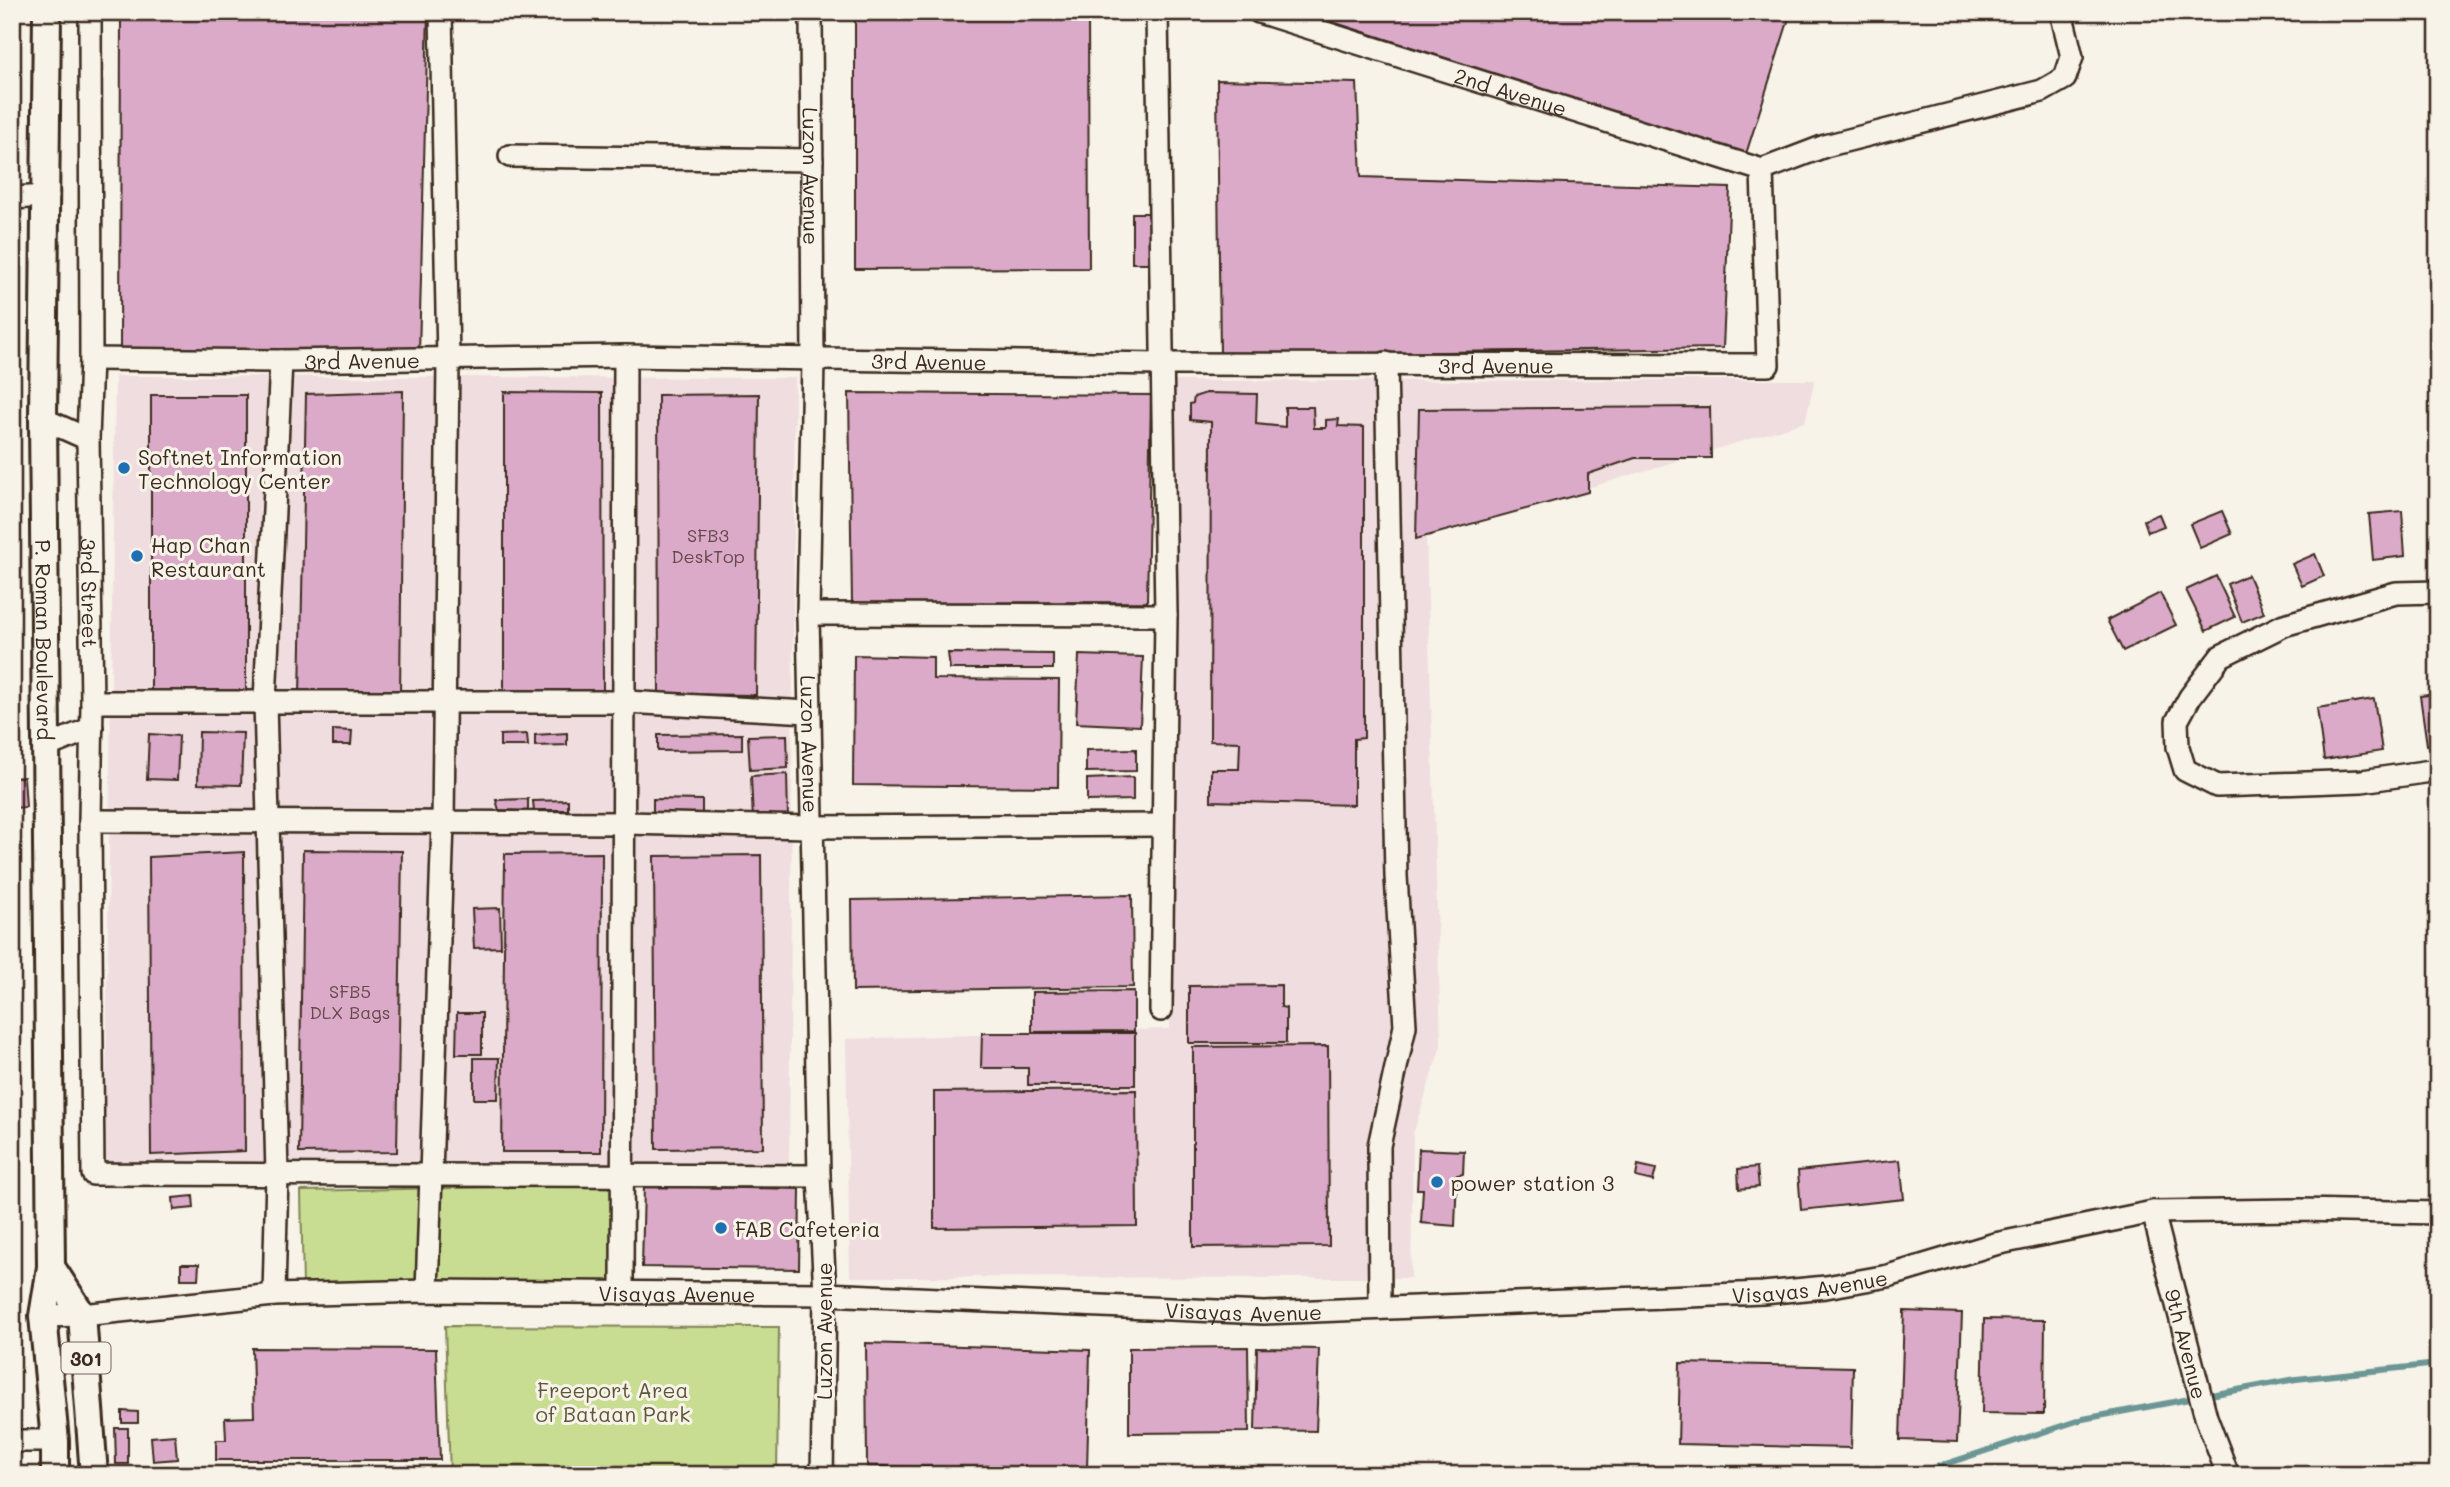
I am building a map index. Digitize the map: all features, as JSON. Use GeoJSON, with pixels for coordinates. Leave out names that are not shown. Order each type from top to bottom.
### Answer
{"type":"FeatureCollection","features":[{"type":"Feature","properties":{"kind":"main road","name":"P. Roman Boulevard"},"geometry":{"type":"LineString","coordinates":[[47,12],[48,196],[43,419],[51,1267],[43,1316],[54,1459]]}},
{"type":"Feature","properties":{"kind":"main road","name":"301"},"geometry":{"type":"LineString","coordinates":[[51,1267],[82,1315],[94,1467]]}},
{"type":"Feature","properties":{"kind":"street","name":"3rd Street"},"geometry":{"type":"LineString","coordinates":[[90,12],[91,359],[88,439],[92,702],[90,821],[93,1174],[277,1174]]}},
{"type":"Feature","properties":{"kind":"street"},"geometry":{"type":"LineString","coordinates":[[427,1292],[443,823],[448,360],[442,12]]}},
{"type":"Feature","properties":{"kind":"street","name":"Luzon Avenue"},"geometry":{"type":"LineString","coordinates":[[810,12],[813,361],[808,614],[810,827],[819,1176],[825,1294],[822,1470]]}},
{"type":"Feature","properties":{"kind":"street"},"geometry":{"type":"LineString","coordinates":[[1157,12],[1166,615],[1161,1010]]}},
{"type":"Feature","properties":{"kind":"street","name":"2nd Avenue"},"geometry":{"type":"LineString","coordinates":[[1259,12],[1762,170]]}},
{"type":"Feature","properties":{"kind":"street"},"geometry":{"type":"LineString","coordinates":[[1762,170],[1825,146],[2042,91],[2065,78],[2072,57],[2061,12]]}},
{"type":"Feature","properties":{"kind":"street"},"geometry":{"type":"LineString","coordinates":[[510,156],[812,160]]}},
{"type":"Feature","properties":{"kind":"street","name":"3rd Avenue"},"geometry":{"type":"LineString","coordinates":[[91,359],[281,361],[625,356],[813,361],[1163,364],[1768,365],[1762,170]]}},
{"type":"Feature","properties":{"kind":"street"},"geometry":{"type":"LineString","coordinates":[[12,198],[48,196]]}},
{"type":"Feature","properties":{"kind":"street"},"geometry":{"type":"LineString","coordinates":[[622,1293],[626,702],[625,356]]}},
{"type":"Feature","properties":{"kind":"street"},"geometry":{"type":"LineString","coordinates":[[274,1295],[277,1174],[265,701],[281,361]]}},
{"type":"Feature","properties":{"kind":"street"},"geometry":{"type":"LineString","coordinates":[[1380,1308],[1379,1146],[1405,1026],[1395,876],[1386,363]]}},
{"type":"Feature","properties":{"kind":"street"},"geometry":{"type":"LineString","coordinates":[[43,419],[88,439]]}},
{"type":"Feature","properties":{"kind":"street"},"geometry":{"type":"LineString","coordinates":[[2438,592],[2396,593],[2284,625],[2221,656],[2190,697],[2177,721],[2178,747],[2185,770],[2217,786],[2362,781],[2438,770]]}},
{"type":"Feature","properties":{"kind":"street"},"geometry":{"type":"LineString","coordinates":[[808,614],[1166,615]]}},
{"type":"Feature","properties":{"kind":"street"},"geometry":{"type":"LineString","coordinates":[[92,702],[626,702],[809,712]]}},
{"type":"Feature","properties":{"kind":"street"},"geometry":{"type":"LineString","coordinates":[[48,746],[92,728]]}},
{"type":"Feature","properties":{"kind":"street"},"geometry":{"type":"LineString","coordinates":[[90,821],[624,822],[810,827],[1162,825]]}},
{"type":"Feature","properties":{"kind":"street"},"geometry":{"type":"LineString","coordinates":[[277,1174],[623,1173],[819,1176]]}},
{"type":"Feature","properties":{"kind":"street","name":"Visayas Avenue"},"geometry":{"type":"LineString","coordinates":[[43,1316],[82,1315],[274,1295],[427,1292],[825,1294],[1264,1313],[1763,1293],[1826,1287],[1888,1276],[1995,1244],[2152,1212],[2300,1210],[2438,1213]]}},
{"type":"Feature","properties":{"kind":"street","name":"9th Avenue"},"geometry":{"type":"LineString","coordinates":[[2152,1212],[2206,1417],[2228,1475]]}},
{"type":"Feature","properties":{"kind":"street"},"geometry":{"type":"LineString","coordinates":[[12,1441],[54,1459]]}},
{"type":"Feature","properties":{"kind":"shaded area"},"geometry":{"type":"Polygon","coordinates":[[[115,376],[795,378],[789,1167],[105,1165],[115,376]]]}},
{"type":"Feature","properties":{"kind":"shaded area"},"geometry":{"type":"Polygon","coordinates":[[[1815,380],[1805,422],[1426,537],[1441,1045],[1413,1134],[1411,1278],[850,1277],[846,1039],[1170,1029],[1165,851],[1167,381],[1815,380]]]}},
{"type":"Feature","properties":{"kind":"green space"},"geometry":{"type":"Polygon","coordinates":[[[611,1185],[611,1285],[303,1287],[301,1191],[611,1185]]]}},
{"type":"Feature","properties":{"kind":"green space","name":"Freeport Area of Bataan Park"},"geometry":{"type":"Polygon","coordinates":[[[445,1326],[779,1327],[777,1475],[450,1475],[445,1326]]]}},
{"type":"Feature","properties":{"kind":"building"},"geometry":{"type":"Polygon","coordinates":[[[121,12],[428,12],[419,353],[120,351],[121,12]]]}},
{"type":"Feature","properties":{"kind":"building"},"geometry":{"type":"Polygon","coordinates":[[[855,12],[1088,12],[1089,268],[855,269],[855,12]]]}},
{"type":"Feature","properties":{"kind":"building"},"geometry":{"type":"Polygon","coordinates":[[[1301,12],[1791,12],[1746,154],[1301,12]]]}},
{"type":"Feature","properties":{"kind":"building"},"geometry":{"type":"Polygon","coordinates":[[[1217,80],[1357,83],[1361,177],[1730,188],[1723,348],[1220,355],[1217,80]]]}},
{"type":"Feature","properties":{"kind":"building"},"geometry":{"type":"Polygon","coordinates":[[[1132,213],[1156,213],[1157,263],[1132,263],[1132,213]]]}},
{"type":"Feature","properties":{"kind":"building"},"geometry":{"type":"Polygon","coordinates":[[[403,391],[400,695],[300,695],[306,394],[403,391]]]}},
{"type":"Feature","properties":{"kind":"building"},"geometry":{"type":"Polygon","coordinates":[[[504,392],[602,393],[603,696],[504,695],[504,392]]]}},
{"type":"Feature","properties":{"kind":"building"},"geometry":{"type":"Polygon","coordinates":[[[849,393],[1151,395],[1147,602],[852,603],[849,393]]]}},
{"type":"Feature","properties":{"kind":"building"},"geometry":{"type":"Polygon","coordinates":[[[1206,393],[1257,394],[1256,424],[1285,427],[1285,407],[1313,407],[1314,428],[1326,428],[1326,420],[1339,419],[1338,426],[1364,427],[1364,738],[1354,739],[1354,805],[1211,801],[1211,769],[1239,769],[1240,742],[1210,741],[1211,422],[1190,420],[1190,404],[1193,403],[1194,397],[1206,393]]]}},
{"type":"Feature","properties":{"kind":"building"},"geometry":{"type":"Polygon","coordinates":[[[759,394],[756,695],[659,694],[658,395],[759,394]]]}},
{"type":"Feature","properties":{"kind":"building"},"geometry":{"type":"Polygon","coordinates":[[[151,395],[246,395],[246,693],[151,693],[151,395]]]}},
{"type":"Feature","properties":{"kind":"building"},"geometry":{"type":"Polygon","coordinates":[[[1710,407],[1711,458],[1635,458],[1588,474],[1588,492],[1416,539],[1419,409],[1710,407]]]}},
{"type":"Feature","properties":{"kind":"building"},"geometry":{"type":"Polygon","coordinates":[[[2222,511],[2232,534],[2200,548],[2190,524],[2222,511]]]}},
{"type":"Feature","properties":{"kind":"building"},"geometry":{"type":"Polygon","coordinates":[[[2402,511],[2405,556],[2373,560],[2369,514],[2402,511]]]}},
{"type":"Feature","properties":{"kind":"building"},"geometry":{"type":"Polygon","coordinates":[[[2159,514],[2164,526],[2148,532],[2144,520],[2159,514]]]}},
{"type":"Feature","properties":{"kind":"building"},"geometry":{"type":"Polygon","coordinates":[[[2315,554],[2324,576],[2302,586],[2292,564],[2315,554]]]}},
{"type":"Feature","properties":{"kind":"building"},"geometry":{"type":"Polygon","coordinates":[[[2248,575],[2264,613],[2242,622],[2227,584],[2248,575]]]}},
{"type":"Feature","properties":{"kind":"building"},"geometry":{"type":"Polygon","coordinates":[[[2216,576],[2235,617],[2206,631],[2186,590],[2216,576]]]}},
{"type":"Feature","properties":{"kind":"building"},"geometry":{"type":"Polygon","coordinates":[[[2160,593],[2176,625],[2123,651],[2107,620],[2160,593]]]}},
{"type":"Feature","properties":{"kind":"building"},"geometry":{"type":"Polygon","coordinates":[[[948,653],[1053,654],[1053,669],[950,669],[948,653]]]}},
{"type":"Feature","properties":{"kind":"building"},"geometry":{"type":"Polygon","coordinates":[[[854,655],[933,657],[933,679],[1059,680],[1058,787],[853,785],[854,655]]]}},
{"type":"Feature","properties":{"kind":"building"},"geometry":{"type":"Polygon","coordinates":[[[1079,655],[1143,657],[1140,726],[1076,723],[1079,655]]]}},
{"type":"Feature","properties":{"kind":"building"},"geometry":{"type":"Polygon","coordinates":[[[2438,694],[2438,744],[2427,745],[2420,696],[2438,694]]]}},
{"type":"Feature","properties":{"kind":"building"},"geometry":{"type":"Polygon","coordinates":[[[2374,699],[2382,751],[2324,760],[2317,708],[2374,699]]]}},
{"type":"Feature","properties":{"kind":"building"},"geometry":{"type":"Polygon","coordinates":[[[333,730],[352,731],[351,745],[333,745],[333,730]]]}},
{"type":"Feature","properties":{"kind":"building"},"geometry":{"type":"Polygon","coordinates":[[[199,732],[243,733],[241,785],[198,784],[199,732]]]}},
{"type":"Feature","properties":{"kind":"building"},"geometry":{"type":"Polygon","coordinates":[[[567,733],[567,745],[535,746],[535,735],[567,733]]]}},
{"type":"Feature","properties":{"kind":"building"},"geometry":{"type":"Polygon","coordinates":[[[149,734],[179,736],[177,780],[147,779],[149,734]]]}},
{"type":"Feature","properties":{"kind":"building"},"geometry":{"type":"Polygon","coordinates":[[[527,734],[528,746],[500,746],[500,735],[527,734]]]}},
{"type":"Feature","properties":{"kind":"building"},"geometry":{"type":"Polygon","coordinates":[[[742,734],[742,750],[658,751],[658,735],[742,734]]]}},
{"type":"Feature","properties":{"kind":"building"},"geometry":{"type":"Polygon","coordinates":[[[787,735],[788,768],[750,770],[748,736],[787,735]]]}},
{"type":"Feature","properties":{"kind":"building"},"geometry":{"type":"Polygon","coordinates":[[[1136,749],[1136,771],[1086,772],[1086,750],[1136,749]]]}},
{"type":"Feature","properties":{"kind":"building"},"geometry":{"type":"Polygon","coordinates":[[[787,774],[788,819],[753,821],[751,776],[787,774]]]}},
{"type":"Feature","properties":{"kind":"building"},"geometry":{"type":"Polygon","coordinates":[[[24,777],[26,807],[12,808],[12,778],[24,777]]]}},
{"type":"Feature","properties":{"kind":"building"},"geometry":{"type":"Polygon","coordinates":[[[1133,777],[1133,800],[1087,801],[1087,779],[1133,777]]]}},
{"type":"Feature","properties":{"kind":"building"},"geometry":{"type":"Polygon","coordinates":[[[528,799],[528,811],[499,810],[496,800],[528,799]]]}},
{"type":"Feature","properties":{"kind":"building"},"geometry":{"type":"Polygon","coordinates":[[[653,799],[702,800],[702,815],[653,815],[653,799]]]}},
{"type":"Feature","properties":{"kind":"building"},"geometry":{"type":"Polygon","coordinates":[[[568,800],[568,810],[534,810],[533,801],[568,800]]]}},
{"type":"Feature","properties":{"kind":"building"},"geometry":{"type":"Polygon","coordinates":[[[303,850],[402,851],[397,1152],[299,1153],[303,850]]]}},
{"type":"Feature","properties":{"kind":"building"},"geometry":{"type":"Polygon","coordinates":[[[244,852],[245,1151],[151,1155],[149,857],[244,852]]]}},
{"type":"Feature","properties":{"kind":"building"},"geometry":{"type":"Polygon","coordinates":[[[602,853],[601,1152],[502,1152],[505,854],[602,853]]]}},
{"type":"Feature","properties":{"kind":"building"},"geometry":{"type":"Polygon","coordinates":[[[761,855],[763,1148],[656,1149],[654,856],[761,855]]]}},
{"type":"Feature","properties":{"kind":"building"},"geometry":{"type":"Polygon","coordinates":[[[1132,895],[1133,987],[853,991],[852,900],[1132,895]]]}},
{"type":"Feature","properties":{"kind":"building"},"geometry":{"type":"Polygon","coordinates":[[[500,908],[501,947],[474,948],[472,909],[500,908]]]}},
{"type":"Feature","properties":{"kind":"building"},"geometry":{"type":"Polygon","coordinates":[[[1281,985],[1281,1007],[1286,1008],[1286,1043],[1189,1043],[1189,986],[1281,985]]]}},
{"type":"Feature","properties":{"kind":"building"},"geometry":{"type":"Polygon","coordinates":[[[1134,991],[1134,1031],[1032,1032],[1032,992],[1134,991]]]}},
{"type":"Feature","properties":{"kind":"building"},"geometry":{"type":"Polygon","coordinates":[[[457,1013],[482,1013],[482,1054],[456,1054],[457,1013]]]}},
{"type":"Feature","properties":{"kind":"building"},"geometry":{"type":"Polygon","coordinates":[[[982,1033],[1135,1033],[1135,1085],[1028,1085],[1028,1068],[981,1068],[982,1033]]]}},
{"type":"Feature","properties":{"kind":"building"},"geometry":{"type":"Polygon","coordinates":[[[1328,1046],[1329,1246],[1193,1247],[1193,1047],[1328,1046]]]}},
{"type":"Feature","properties":{"kind":"building"},"geometry":{"type":"Polygon","coordinates":[[[474,1058],[499,1058],[498,1099],[474,1099],[474,1058]]]}},
{"type":"Feature","properties":{"kind":"building"},"geometry":{"type":"Polygon","coordinates":[[[1136,1090],[1137,1226],[934,1228],[934,1092],[1136,1090]]]}},
{"type":"Feature","properties":{"kind":"building","name":"power station 3"},"geometry":{"type":"Polygon","coordinates":[[[1419,1149],[1464,1151],[1463,1174],[1457,1175],[1455,1226],[1421,1223],[1423,1189],[1417,1189],[1419,1149]]]}},
{"type":"Feature","properties":{"kind":"building"},"geometry":{"type":"Polygon","coordinates":[[[1900,1160],[1904,1199],[1801,1210],[1798,1171],[1900,1160]]]}},
{"type":"Feature","properties":{"kind":"building"},"geometry":{"type":"Polygon","coordinates":[[[1638,1165],[1656,1169],[1653,1181],[1636,1177],[1638,1165]]]}},
{"type":"Feature","properties":{"kind":"building"},"geometry":{"type":"Polygon","coordinates":[[[1757,1167],[1759,1187],[1739,1189],[1738,1169],[1757,1167]]]}},
{"type":"Feature","properties":{"kind":"building","name":"FAB Cafeteria"},"geometry":{"type":"Polygon","coordinates":[[[644,1186],[800,1189],[799,1269],[642,1267],[644,1186]]]}},
{"type":"Feature","properties":{"kind":"building"},"geometry":{"type":"Polygon","coordinates":[[[193,1196],[194,1208],[174,1210],[173,1198],[193,1196]]]}},
{"type":"Feature","properties":{"kind":"building"},"geometry":{"type":"Polygon","coordinates":[[[181,1264],[199,1264],[198,1279],[181,1279],[181,1264]]]}},
{"type":"Feature","properties":{"kind":"building"},"geometry":{"type":"Polygon","coordinates":[[[1904,1311],[1962,1313],[1957,1442],[1900,1440],[1904,1311]]]}},
{"type":"Feature","properties":{"kind":"building"},"geometry":{"type":"Polygon","coordinates":[[[1984,1319],[2045,1320],[2044,1414],[1982,1413],[1984,1319]]]}},
{"type":"Feature","properties":{"kind":"building"},"geometry":{"type":"Polygon","coordinates":[[[866,1343],[1090,1350],[1087,1470],[867,1466],[866,1343]]]}},
{"type":"Feature","properties":{"kind":"building"},"geometry":{"type":"Polygon","coordinates":[[[1248,1347],[1249,1432],[1129,1433],[1129,1348],[1248,1347]]]}},
{"type":"Feature","properties":{"kind":"building"},"geometry":{"type":"Polygon","coordinates":[[[252,1348],[436,1349],[440,1460],[216,1460],[216,1440],[226,1440],[225,1418],[254,1417],[252,1348]]]}},
{"type":"Feature","properties":{"kind":"building"},"geometry":{"type":"Polygon","coordinates":[[[1257,1348],[1319,1349],[1316,1431],[1255,1430],[1257,1348]]]}},
{"type":"Feature","properties":{"kind":"building"},"geometry":{"type":"Polygon","coordinates":[[[1680,1363],[1853,1367],[1851,1448],[1678,1444],[1680,1363]]]}},
{"type":"Feature","properties":{"kind":"building"},"geometry":{"type":"Polygon","coordinates":[[[122,1411],[138,1412],[138,1423],[122,1423],[122,1411]]]}},
{"type":"Feature","properties":{"kind":"building"},"geometry":{"type":"Polygon","coordinates":[[[115,1428],[128,1428],[128,1464],[116,1464],[115,1428]]]}},
{"type":"Feature","properties":{"kind":"building"},"geometry":{"type":"Polygon","coordinates":[[[175,1435],[177,1459],[153,1461],[151,1437],[175,1435]]]}},
{"type":"Feature","properties":{"kind":"waterway"},"geometry":{"type":"LineString","coordinates":[[1912,1475],[2083,1419],[2296,1379],[2438,1364]]}},
{"type":"Feature","properties":{"kind":"waterway"},"geometry":{"type":"LineString","coordinates":[[12,1470],[48,1473]]}},
{"type":"Feature","properties":{"kind":"place","name":"Softnet Information Technology Center"},"geometry":{"type":"Point","coordinates":[124,468]}},
{"type":"Feature","properties":{"kind":"place","name":"Hap Chan Restaurant"},"geometry":{"type":"Point","coordinates":[137,556]}},
{"type":"Feature","properties":{"kind":"place","name":"power station 3"},"geometry":{"type":"Point","coordinates":[1437,1182]}},
{"type":"Feature","properties":{"kind":"place","name":"FAB Cafeteria"},"geometry":{"type":"Point","coordinates":[721,1228]}}]}
